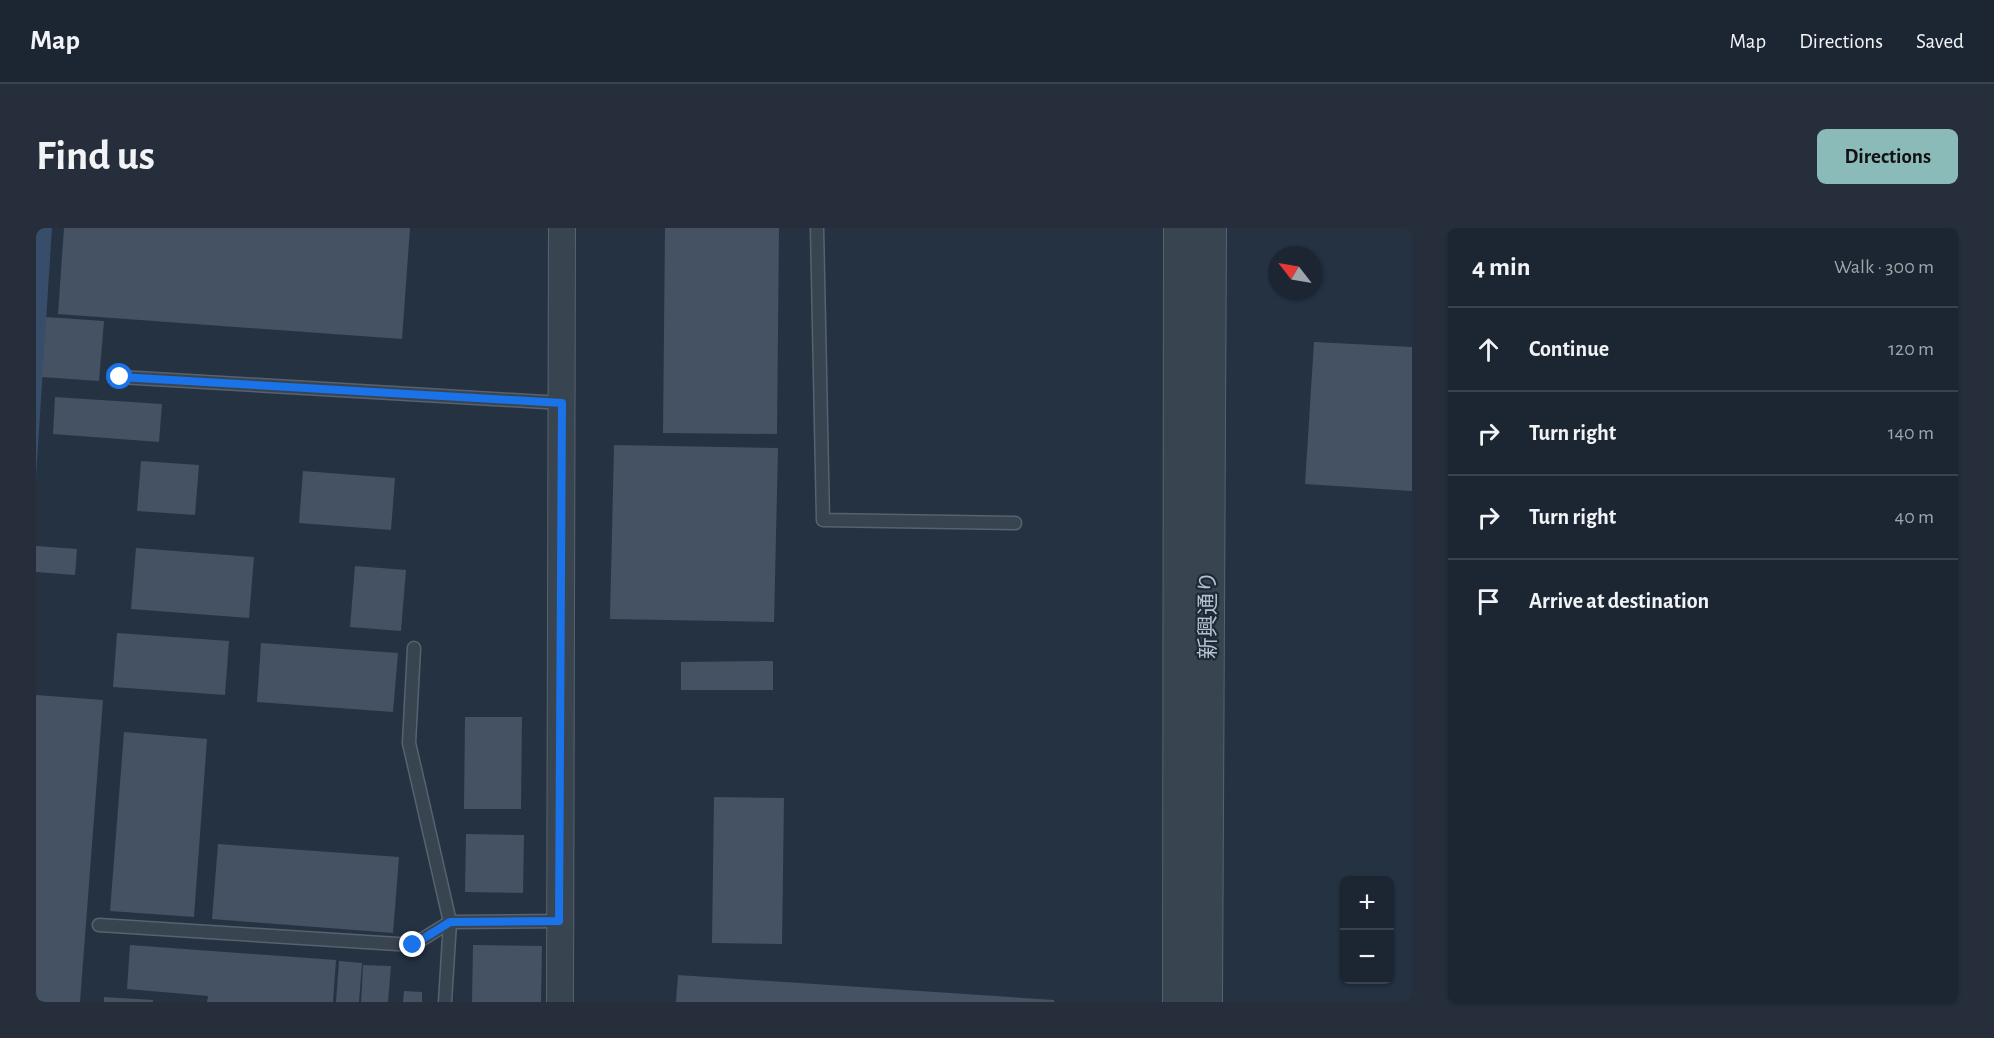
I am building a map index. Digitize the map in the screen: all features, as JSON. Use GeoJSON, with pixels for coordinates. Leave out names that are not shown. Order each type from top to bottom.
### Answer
{"type":"FeatureCollection","features":[{"type":"Feature","properties":{"kind":"street"},"geometry":{"type":"LineString","coordinates":[[560,1002],[562,228]]}},
{"type":"Feature","properties":{"kind":"street","name":"新興通り"},"geometry":{"type":"LineString","coordinates":[[1179,1002],[1180,228]]}},
{"type":"Feature","properties":{"kind":"street","name":"新興通り"},"geometry":{"type":"LineString","coordinates":[[1206,1002],[1210,228]]}},
{"type":"Feature","properties":{"kind":"lane"},"geometry":{"type":"LineString","coordinates":[[817,228],[823,520],[1015,523]]}},
{"type":"Feature","properties":{"kind":"lane"},"geometry":{"type":"LineString","coordinates":[[120,377],[562,403]]}},
{"type":"Feature","properties":{"kind":"lane"},"geometry":{"type":"LineString","coordinates":[[414,648],[408,743],[450,922],[445,1002]]}},
{"type":"Feature","properties":{"kind":"lane"},"geometry":{"type":"LineString","coordinates":[[99,925],[413,945],[450,922],[559,921]]}},
{"type":"Feature","properties":{"kind":"water"},"geometry":{"type":"Polygon","coordinates":[[[36,228],[52,228],[36,477],[36,228]]]}},
{"type":"Feature","properties":{"kind":"building"},"geometry":{"type":"Polygon","coordinates":[[[64,228],[410,228],[402,339],[58,314],[64,228]]]}},
{"type":"Feature","properties":{"kind":"building"},"geometry":{"type":"Polygon","coordinates":[[[665,228],[779,228],[777,434],[663,433],[665,228]]]}},
{"type":"Feature","properties":{"kind":"building"},"geometry":{"type":"Polygon","coordinates":[[[46,317],[104,321],[99,381],[42,377],[46,317]]]}},
{"type":"Feature","properties":{"kind":"building"},"geometry":{"type":"Polygon","coordinates":[[[1314,342],[1412,347],[1412,491],[1305,484],[1314,342]]]}},
{"type":"Feature","properties":{"kind":"building"},"geometry":{"type":"Polygon","coordinates":[[[55,397],[162,404],[159,442],[53,434],[55,397]]]}},
{"type":"Feature","properties":{"kind":"building"},"geometry":{"type":"Polygon","coordinates":[[[614,445],[778,448],[774,622],[610,619],[614,445]]]}},
{"type":"Feature","properties":{"kind":"building"},"geometry":{"type":"Polygon","coordinates":[[[141,461],[199,465],[195,515],[137,511],[141,461]]]}},
{"type":"Feature","properties":{"kind":"building"},"geometry":{"type":"Polygon","coordinates":[[[303,471],[395,478],[391,530],[299,523],[303,471]]]}},
{"type":"Feature","properties":{"kind":"building"},"geometry":{"type":"Polygon","coordinates":[[[36,546],[77,549],[75,575],[36,572],[36,546]]]}},
{"type":"Feature","properties":{"kind":"building"},"geometry":{"type":"Polygon","coordinates":[[[136,548],[254,557],[249,618],[131,609],[136,548]]]}},
{"type":"Feature","properties":{"kind":"building"},"geometry":{"type":"Polygon","coordinates":[[[355,566],[406,570],[401,631],[350,627],[355,566]]]}},
{"type":"Feature","properties":{"kind":"building"},"geometry":{"type":"Polygon","coordinates":[[[117,633],[229,641],[225,695],[113,687],[117,633]]]}},
{"type":"Feature","properties":{"kind":"building"},"geometry":{"type":"Polygon","coordinates":[[[261,643],[398,653],[393,712],[257,702],[261,643]]]}},
{"type":"Feature","properties":{"kind":"building"},"geometry":{"type":"Polygon","coordinates":[[[773,661],[773,690],[681,690],[681,662],[773,661]]]}},
{"type":"Feature","properties":{"kind":"building"},"geometry":{"type":"Polygon","coordinates":[[[36,695],[103,700],[80,1002],[36,1002],[36,695]]]}},
{"type":"Feature","properties":{"kind":"building"},"geometry":{"type":"Polygon","coordinates":[[[465,717],[522,717],[521,809],[464,809],[465,717]]]}},
{"type":"Feature","properties":{"kind":"building"},"geometry":{"type":"Polygon","coordinates":[[[124,732],[207,739],[194,917],[110,911],[124,732]]]}},
{"type":"Feature","properties":{"kind":"building"},"geometry":{"type":"Polygon","coordinates":[[[714,797],[784,798],[782,944],[712,943],[714,797]]]}},
{"type":"Feature","properties":{"kind":"building"},"geometry":{"type":"Polygon","coordinates":[[[466,834],[524,835],[523,893],[465,892],[466,834]]]}},
{"type":"Feature","properties":{"kind":"building"},"geometry":{"type":"Polygon","coordinates":[[[218,844],[399,857],[393,933],[212,919],[218,844]]]}},
{"type":"Feature","properties":{"kind":"building"},"geometry":{"type":"Polygon","coordinates":[[[130,945],[336,960],[333,1002],[207,1002],[208,996],[127,989],[130,945]]]}},
{"type":"Feature","properties":{"kind":"building"},"geometry":{"type":"Polygon","coordinates":[[[473,945],[542,946],[541,1002],[472,1002],[473,945]]]}},
{"type":"Feature","properties":{"kind":"building"},"geometry":{"type":"Polygon","coordinates":[[[339,961],[362,963],[359,1002],[336,1002],[339,961]]]}},
{"type":"Feature","properties":{"kind":"building"},"geometry":{"type":"Polygon","coordinates":[[[363,965],[391,966],[388,1002],[361,1002],[363,965]]]}},
{"type":"Feature","properties":{"kind":"building"},"geometry":{"type":"Polygon","coordinates":[[[678,975],[1054,1000],[1054,1002],[676,1002],[678,975]]]}},
{"type":"Feature","properties":{"kind":"building"},"geometry":{"type":"Polygon","coordinates":[[[404,991],[422,992],[422,1002],[403,1002],[404,991]]]}},
{"type":"Feature","properties":{"kind":"building"},"geometry":{"type":"Polygon","coordinates":[[[104,997],[153,1000],[153,1002],[104,1002],[104,997]]]}},
{"type":"Feature","properties":{"kind":"route"},"geometry":{"type":"LineString","coordinates":[[120,377],[562,403],[559,921],[450,922],[413,945]]}}]}
